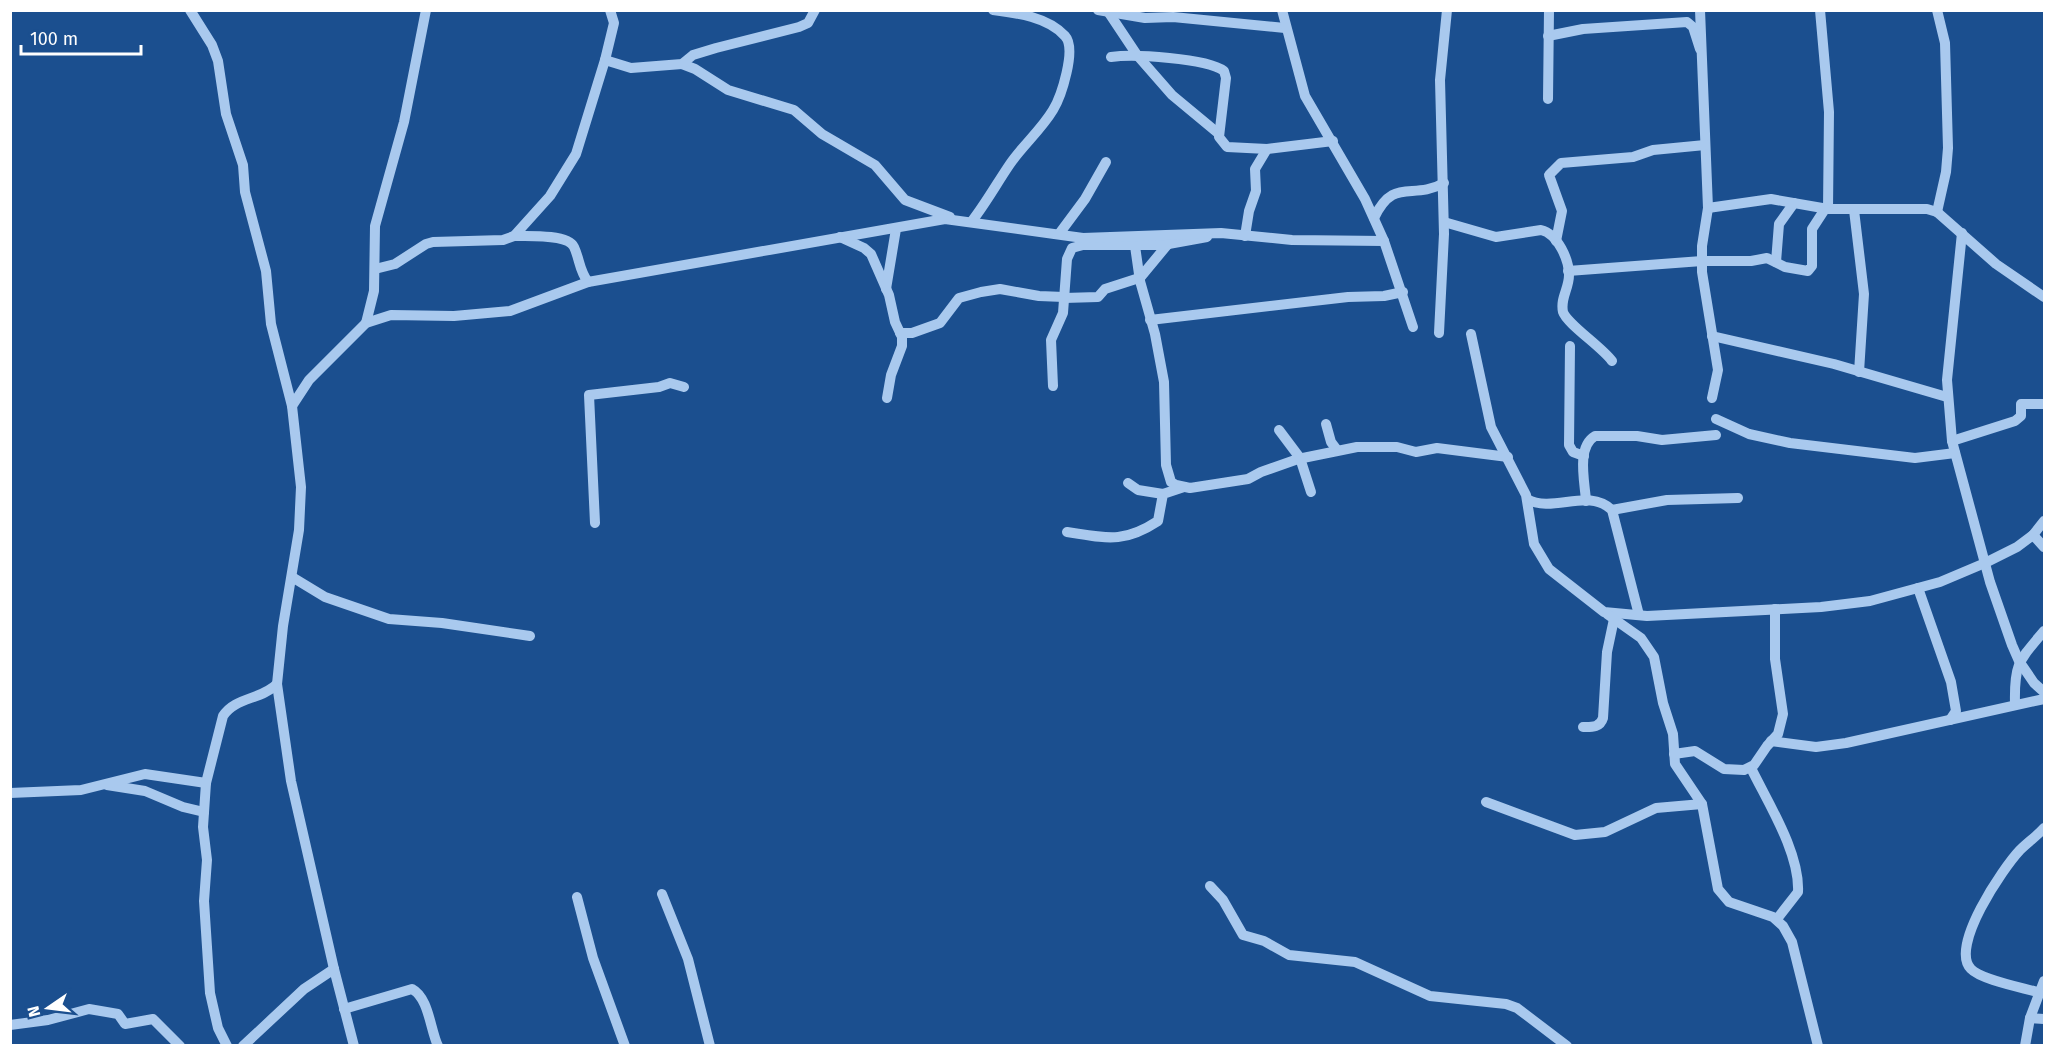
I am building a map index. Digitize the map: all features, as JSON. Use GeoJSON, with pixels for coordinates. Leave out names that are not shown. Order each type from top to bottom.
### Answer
{"type":"FeatureCollection","features":[{"type":"Feature","properties":{"kind":"street"},"geometry":{"type":"LineString","coordinates":[[190,10],[212,45],[218,61],[226,114],[243,165],[245,192],[264,260],[271,324],[292,406],[301,487],[299,530],[283,626],[277,684],[291,781],[354,1046]]}},
{"type":"Feature","properties":{"kind":"street"},"geometry":{"type":"LineString","coordinates":[[366,324],[374,291],[375,226],[404,122],[426,10]]}},
{"type":"Feature","properties":{"kind":"street"},"geometry":{"type":"LineString","coordinates":[[514,236],[550,196],[576,154],[614,23],[610,10]]}},
{"type":"Feature","properties":{"kind":"street"},"geometry":{"type":"LineString","coordinates":[[682,64],[693,55],[799,27],[808,23],[815,10]]}},
{"type":"Feature","properties":{"kind":"street"},"geometry":{"type":"LineString","coordinates":[[972,221],[994,192],[1010,164],[1053,110],[1066,75],[1070,46],[1065,36],[1033,16],[993,10]]}},
{"type":"Feature","properties":{"kind":"street"},"geometry":{"type":"LineString","coordinates":[[1282,10],[1305,96],[1333,141],[1374,218],[1413,327]]}},
{"type":"Feature","properties":{"kind":"street"},"geometry":{"type":"LineString","coordinates":[[1439,333],[1444,222],[1440,80],[1447,10]]}},
{"type":"Feature","properties":{"kind":"street"},"geometry":{"type":"LineString","coordinates":[[1548,99],[1549,10]]}},
{"type":"Feature","properties":{"kind":"street"},"geometry":{"type":"LineString","coordinates":[[1701,10],[1708,208],[1702,261],[1718,370],[1712,398]]}},
{"type":"Feature","properties":{"kind":"street"},"geometry":{"type":"LineString","coordinates":[[1568,271],[1767,258],[1794,269],[1811,269],[1810,235],[1827,209],[1829,112],[1820,10]]}},
{"type":"Feature","properties":{"kind":"street"},"geometry":{"type":"LineString","coordinates":[[1936,212],[1946,172],[1948,148],[1945,43],[1937,10]]}},
{"type":"Feature","properties":{"kind":"street"},"geometry":{"type":"LineString","coordinates":[[1104,12],[1145,18],[1173,17],[1285,28]]}},
{"type":"Feature","properties":{"kind":"street"},"geometry":{"type":"LineString","coordinates":[[1104,12],[1172,95],[1219,134],[1227,147],[1267,149],[1333,141]]}},
{"type":"Feature","properties":{"kind":"street"},"geometry":{"type":"LineString","coordinates":[[1548,36],[1583,28],[1687,22],[1693,27],[1703,56]]}},
{"type":"Feature","properties":{"kind":"street"},"geometry":{"type":"LineString","coordinates":[[1111,57],[1137,55],[1200,64],[1224,71],[1226,78],[1219,134]]}},
{"type":"Feature","properties":{"kind":"street"},"geometry":{"type":"LineString","coordinates":[[605,60],[631,68],[682,64],[695,69],[728,90],[794,110],[822,134],[875,165],[905,200],[956,219],[1083,238],[1221,233],[1245,236],[1384,241]]}},
{"type":"Feature","properties":{"kind":"street"},"geometry":{"type":"LineString","coordinates":[[1556,241],[1562,211],[1549,175],[1561,163],[1633,157],[1653,150],[1705,145]]}},
{"type":"Feature","properties":{"kind":"street"},"geometry":{"type":"LineString","coordinates":[[1245,236],[1249,211],[1256,191],[1255,169],[1267,149]]}},
{"type":"Feature","properties":{"kind":"street"},"geometry":{"type":"LineString","coordinates":[[1059,234],[1085,199],[1106,162]]}},
{"type":"Feature","properties":{"kind":"street"},"geometry":{"type":"LineString","coordinates":[[1374,218],[1385,199],[1396,193],[1406,190],[1428,191],[1444,183]]}},
{"type":"Feature","properties":{"kind":"street"},"geometry":{"type":"LineString","coordinates":[[1708,208],[1771,200],[1827,209],[1915,208],[1936,212],[2002,269],[2044,297]]}},
{"type":"Feature","properties":{"kind":"street"},"geometry":{"type":"LineString","coordinates":[[1776,262],[1779,224],[1794,203]]}},
{"type":"Feature","properties":{"kind":"street"},"geometry":{"type":"LineString","coordinates":[[1854,210],[1864,294],[1859,372]]}},
{"type":"Feature","properties":{"kind":"street"},"geometry":{"type":"LineString","coordinates":[[292,406],[309,381],[366,324],[391,315],[454,316],[510,311],[588,282],[839,237],[956,219]]}},
{"type":"Feature","properties":{"kind":"street"},"geometry":{"type":"LineString","coordinates":[[1444,222],[1497,237],[1545,231],[1556,241],[1564,254],[1569,279],[1562,301],[1566,318],[1604,350],[1612,361]]}},
{"type":"Feature","properties":{"kind":"street"},"geometry":{"type":"LineString","coordinates":[[886,290],[896,229]]}},
{"type":"Feature","properties":{"kind":"street"},"geometry":{"type":"LineString","coordinates":[[1053,386],[1051,340],[1064,313],[1067,259],[1072,248],[1083,245],[1168,244],[1221,233]]}},
{"type":"Feature","properties":{"kind":"street"},"geometry":{"type":"LineString","coordinates":[[1962,233],[1947,380],[1954,447],[1985,563],[2019,661],[2034,683],[2044,692]]}},
{"type":"Feature","properties":{"kind":"street"},"geometry":{"type":"LineString","coordinates":[[375,269],[395,264],[433,242],[503,240],[514,236],[553,237],[569,241],[575,248],[580,270],[588,282]]}},
{"type":"Feature","properties":{"kind":"street"},"geometry":{"type":"LineString","coordinates":[[839,237],[864,248],[871,255],[886,290],[900,333],[902,346],[891,375],[886,398]]}},
{"type":"Feature","properties":{"kind":"street"},"geometry":{"type":"LineString","coordinates":[[900,333],[912,333],[940,322],[959,298],[981,292],[1000,289],[1039,296],[1096,297],[1105,289],[1139,278],[1168,244]]}},
{"type":"Feature","properties":{"kind":"street"},"geometry":{"type":"LineString","coordinates":[[1135,246],[1139,278],[1164,382],[1168,476],[1171,482],[1184,487]]}},
{"type":"Feature","properties":{"kind":"street"},"geometry":{"type":"LineString","coordinates":[[1150,320],[1348,297],[1384,296],[1402,292]]}},
{"type":"Feature","properties":{"kind":"street"},"geometry":{"type":"LineString","coordinates":[[1471,334],[1491,427],[1527,499],[1531,532],[1543,562],[1604,612],[1641,638],[1654,657],[1663,702],[1673,734],[1676,768],[1702,804],[1720,894],[1729,902],[1777,919],[1792,942],[1818,1046]]}},
{"type":"Feature","properties":{"kind":"street"},"geometry":{"type":"LineString","coordinates":[[1712,336],[1774,348],[1947,397]]}},
{"type":"Feature","properties":{"kind":"street"},"geometry":{"type":"LineString","coordinates":[[1570,346],[1569,445],[1573,453],[1584,456]]}},
{"type":"Feature","properties":{"kind":"street"},"geometry":{"type":"LineString","coordinates":[[595,523],[589,395],[659,387],[670,383],[684,387]]}},
{"type":"Feature","properties":{"kind":"street"},"geometry":{"type":"LineString","coordinates":[[1716,419],[1749,434],[1790,443],[1915,458],[1954,447],[2015,421],[2021,416],[2021,404],[2036,402],[2044,404]]}},
{"type":"Feature","properties":{"kind":"street"},"geometry":{"type":"LineString","coordinates":[[1326,424],[1336,450]]}},
{"type":"Feature","properties":{"kind":"street"},"geometry":{"type":"LineString","coordinates":[[1279,430],[1300,458],[1311,492]]}},
{"type":"Feature","properties":{"kind":"street"},"geometry":{"type":"LineString","coordinates":[[1586,501],[1584,456],[1588,442],[1595,436],[1627,435],[1662,440],[1716,435]]}},
{"type":"Feature","properties":{"kind":"street"},"geometry":{"type":"LineString","coordinates":[[1128,483],[1138,490],[1163,494],[1184,487],[1248,479],[1261,471],[1300,458],[1357,447],[1398,447],[1416,452],[1437,448],[1508,457]]}},
{"type":"Feature","properties":{"kind":"street"},"geometry":{"type":"LineString","coordinates":[[1067,532],[1116,540],[1127,538],[1158,521],[1163,494]]}},
{"type":"Feature","properties":{"kind":"street"},"geometry":{"type":"LineString","coordinates":[[1612,510],[1667,500],[1738,498]]}},
{"type":"Feature","properties":{"kind":"street"},"geometry":{"type":"LineString","coordinates":[[1527,499],[1538,504],[1551,505],[1586,501],[1605,504],[1612,510],[1639,615]]}},
{"type":"Feature","properties":{"kind":"street"},"geometry":{"type":"LineString","coordinates":[[1604,612],[1639,615],[1853,603],[1918,588],[1985,563],[2017,547],[2033,535],[2044,521]]}},
{"type":"Feature","properties":{"kind":"street"},"geometry":{"type":"LineString","coordinates":[[2033,535],[2044,547]]}},
{"type":"Feature","properties":{"kind":"street"},"geometry":{"type":"LineString","coordinates":[[292,577],[326,597],[389,619],[442,623],[530,636]]}},
{"type":"Feature","properties":{"kind":"street"},"geometry":{"type":"LineString","coordinates":[[1918,588],[1951,682],[1956,711],[1949,720]]}},
{"type":"Feature","properties":{"kind":"street"},"geometry":{"type":"LineString","coordinates":[[1674,754],[1695,751],[1732,771],[1751,768],[1778,734],[1783,714],[1775,659],[1775,609]]}},
{"type":"Feature","properties":{"kind":"street"},"geometry":{"type":"LineString","coordinates":[[1582,727],[1594,727],[1603,718],[1607,652],[1614,619]]}},
{"type":"Feature","properties":{"kind":"street"},"geometry":{"type":"LineString","coordinates":[[2015,704],[2014,684],[2019,661],[2044,631]]}},
{"type":"Feature","properties":{"kind":"street"},"geometry":{"type":"LineString","coordinates":[[227,1046],[218,1028],[207,969],[208,925],[204,901],[207,860],[204,812],[206,783],[223,716],[228,709],[265,694],[277,684]]}},
{"type":"Feature","properties":{"kind":"street"},"geometry":{"type":"LineString","coordinates":[[1771,741],[1793,745],[1829,746],[2044,699]]}},
{"type":"Feature","properties":{"kind":"street"},"geometry":{"type":"LineString","coordinates":[[1751,768],[1791,849],[1796,868],[1798,892],[1777,919]]}},
{"type":"Feature","properties":{"kind":"street"},"geometry":{"type":"LineString","coordinates":[[10,793],[81,790],[145,774],[206,783]]}},
{"type":"Feature","properties":{"kind":"street"},"geometry":{"type":"LineString","coordinates":[[104,785],[145,791],[183,807],[204,812]]}},
{"type":"Feature","properties":{"kind":"street"},"geometry":{"type":"LineString","coordinates":[[1486,802],[1575,835],[1605,832],[1656,808],[1702,804]]}},
{"type":"Feature","properties":{"kind":"street"},"geometry":{"type":"LineString","coordinates":[[2041,993],[1975,973],[1966,962],[1965,955],[1973,924],[1983,904],[2020,850],[2042,835]]}},
{"type":"Feature","properties":{"kind":"street"},"geometry":{"type":"LineString","coordinates":[[1210,886],[1223,900],[1241,934],[1246,937],[1264,941],[1296,957],[1317,956],[1355,962],[1430,996],[1506,1004],[1517,1008],[1567,1046]]}},
{"type":"Feature","properties":{"kind":"street"},"geometry":{"type":"LineString","coordinates":[[662,894],[688,959],[710,1046]]}},
{"type":"Feature","properties":{"kind":"street"},"geometry":{"type":"LineString","coordinates":[[577,897],[593,958],[624,1046]]}},
{"type":"Feature","properties":{"kind":"street"},"geometry":{"type":"LineString","coordinates":[[243,1046],[304,989],[334,969]]}},
{"type":"Feature","properties":{"kind":"street"},"geometry":{"type":"LineString","coordinates":[[2025,1046],[2030,1018],[2044,981]]}},
{"type":"Feature","properties":{"kind":"street"},"geometry":{"type":"LineString","coordinates":[[344,1008],[412,989],[419,993],[438,1046]]}},
{"type":"Feature","properties":{"kind":"street"},"geometry":{"type":"LineString","coordinates":[[10,1025],[98,1009],[118,1014],[124,1024],[153,1019],[180,1046]]}},
{"type":"Feature","properties":{"kind":"street"},"geometry":{"type":"LineString","coordinates":[[2030,1018],[2044,1019]]}}]}
